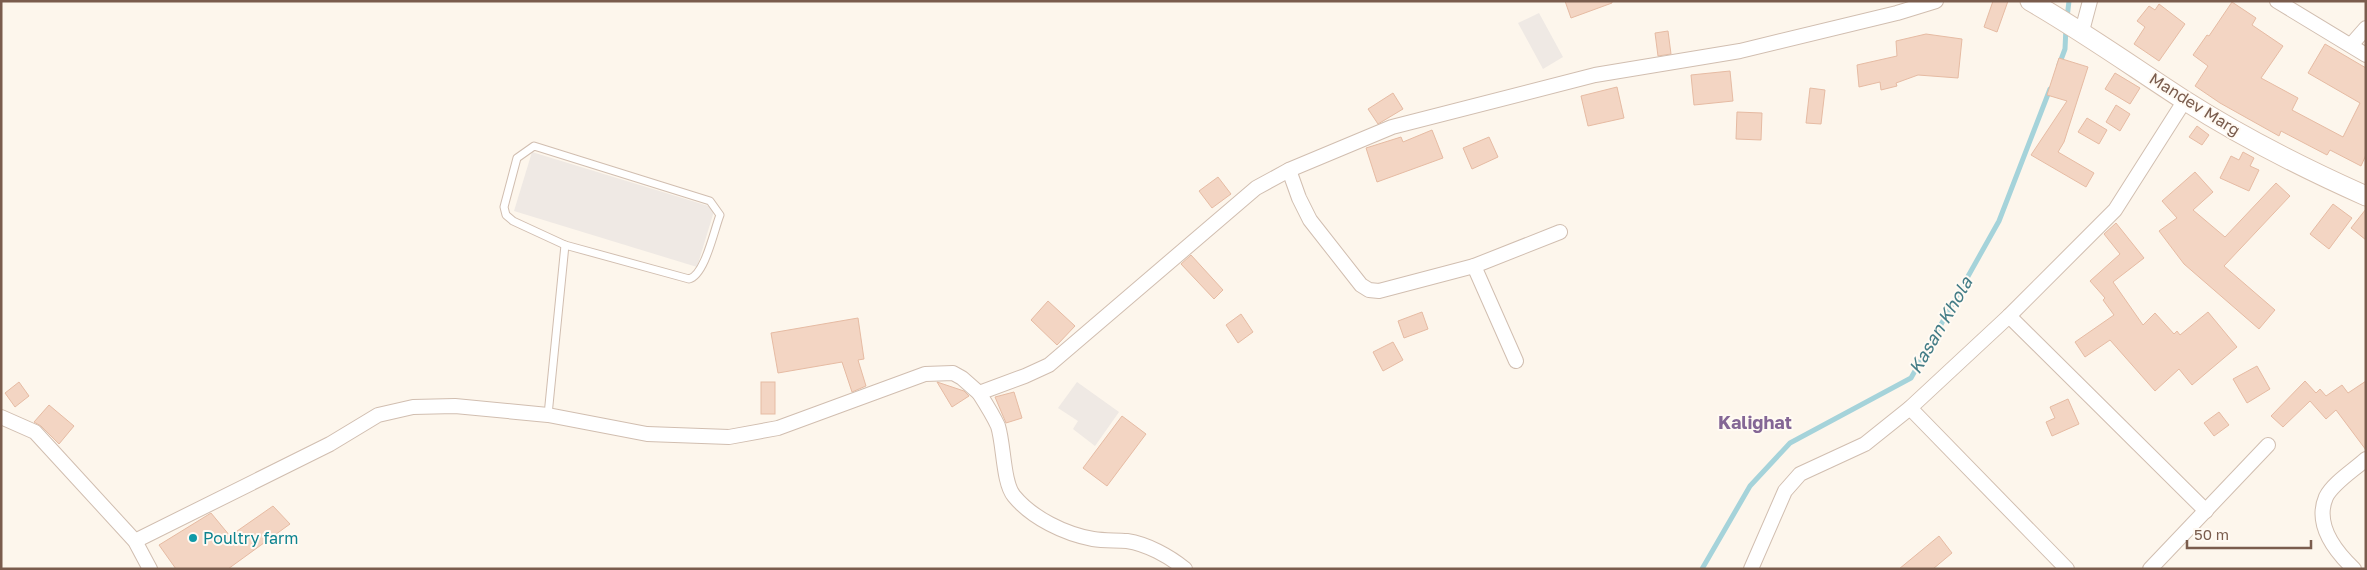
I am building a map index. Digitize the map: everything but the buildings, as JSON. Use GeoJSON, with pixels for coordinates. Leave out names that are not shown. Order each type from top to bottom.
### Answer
{"type":"FeatureCollection","features":[{"type":"Feature","properties":{"kind":"main road","name":"Mandev Marg"},"geometry":{"type":"LineString","coordinates":[[2030,1],[2077,28],[2185,100],[2271,150],[2366,196]]}},
{"type":"Feature","properties":{"kind":"street"},"geometry":{"type":"LineString","coordinates":[[979,394],[1049,365],[1256,188],[1289,170],[1392,127],[1595,74],[1740,51],[1897,13],[1936,1]]}},
{"type":"Feature","properties":{"kind":"street"},"geometry":{"type":"LineString","coordinates":[[2077,28],[2090,1]]}},
{"type":"Feature","properties":{"kind":"street"},"geometry":{"type":"LineString","coordinates":[[2276,1],[2366,54]]}},
{"type":"Feature","properties":{"kind":"street"},"geometry":{"type":"LineString","coordinates":[[2351,45],[2366,28]]}},
{"type":"Feature","properties":{"kind":"street"},"geometry":{"type":"LineString","coordinates":[[1751,569],[1785,492],[1800,474],[1865,444],[1910,408],[2009,316],[2115,210],[2185,100]]}},
{"type":"Feature","properties":{"kind":"street"},"geometry":{"type":"LineString","coordinates":[[1289,170],[1299,198],[1310,220],[1361,285],[1369,290],[1379,291],[1474,266],[1560,232]]}},
{"type":"Feature","properties":{"kind":"street"},"geometry":{"type":"LineString","coordinates":[[1474,266],[1516,361]]}},
{"type":"Feature","properties":{"kind":"street"},"geometry":{"type":"LineString","coordinates":[[2009,316],[2206,510]]}},
{"type":"Feature","properties":{"kind":"street"},"geometry":{"type":"LineString","coordinates":[[135,541],[330,444],[378,415],[413,407],[455,406],[548,415],[647,434],[729,437],[778,428],[925,374],[953,373],[962,378],[979,394],[998,426],[1006,461],[1008,488],[1014,497],[1036,515],[1064,531],[1093,539],[1129,542],[1152,549],[1185,569]]}},
{"type":"Feature","properties":{"kind":"street"},"geometry":{"type":"LineString","coordinates":[[1910,408],[2067,569]]}},
{"type":"Feature","properties":{"kind":"street"},"geometry":{"type":"LineString","coordinates":[[1,416],[35,432],[135,541],[150,569]]}},
{"type":"Feature","properties":{"kind":"street"},"geometry":{"type":"LineString","coordinates":[[2150,569],[2268,445]]}},
{"type":"Feature","properties":{"kind":"street"},"geometry":{"type":"LineString","coordinates":[[2354,569],[2330,542],[2321,520],[2326,497],[2366,459]]}},
{"type":"Feature","properties":{"kind":"lane"},"geometry":{"type":"LineString","coordinates":[[534,146],[710,201],[720,215],[702,269],[695,278],[689,279],[565,244],[532,231],[506,215],[504,207],[518,158],[534,146]]}},
{"type":"Feature","properties":{"kind":"lane"},"geometry":{"type":"LineString","coordinates":[[548,415],[565,244]]}},
{"type":"Feature","properties":{"kind":"shaded area"},"geometry":{"type":"Polygon","coordinates":[[[1539,13],[1563,57],[1543,69],[1518,23],[1539,13]]]}},
{"type":"Feature","properties":{"kind":"shaded area"},"geometry":{"type":"Polygon","coordinates":[[[532,152],[715,208],[697,267],[514,211],[532,152]]]}},
{"type":"Feature","properties":{"kind":"shaded area"},"geometry":{"type":"Polygon","coordinates":[[[1077,382],[1119,412],[1095,446],[1073,429],[1078,421],[1058,408],[1077,382]]]}},
{"type":"Feature","properties":{"kind":"waterway","name":"Kasan Khola"},"geometry":{"type":"LineString","coordinates":[[2067,18],[2069,1]]}},
{"type":"Feature","properties":{"kind":"waterway","name":"Kasan Khola"},"geometry":{"type":"LineString","coordinates":[[2059,65],[2065,49],[2066,27]]}},
{"type":"Feature","properties":{"kind":"waterway","name":"Kasan Khola"},"geometry":{"type":"LineString","coordinates":[[1702,569],[1750,486],[1790,443],[1911,378],[1999,221],[2050,89]]}},
{"type":"Feature","properties":{"kind":"place","name":"Poultry farm"},"geometry":{"type":"Point","coordinates":[193,538]}},
{"type":"Feature","properties":{"kind":"district","name":"Kalighat"},"geometry":{"type":"Point","coordinates":[1755,422]}}]}
